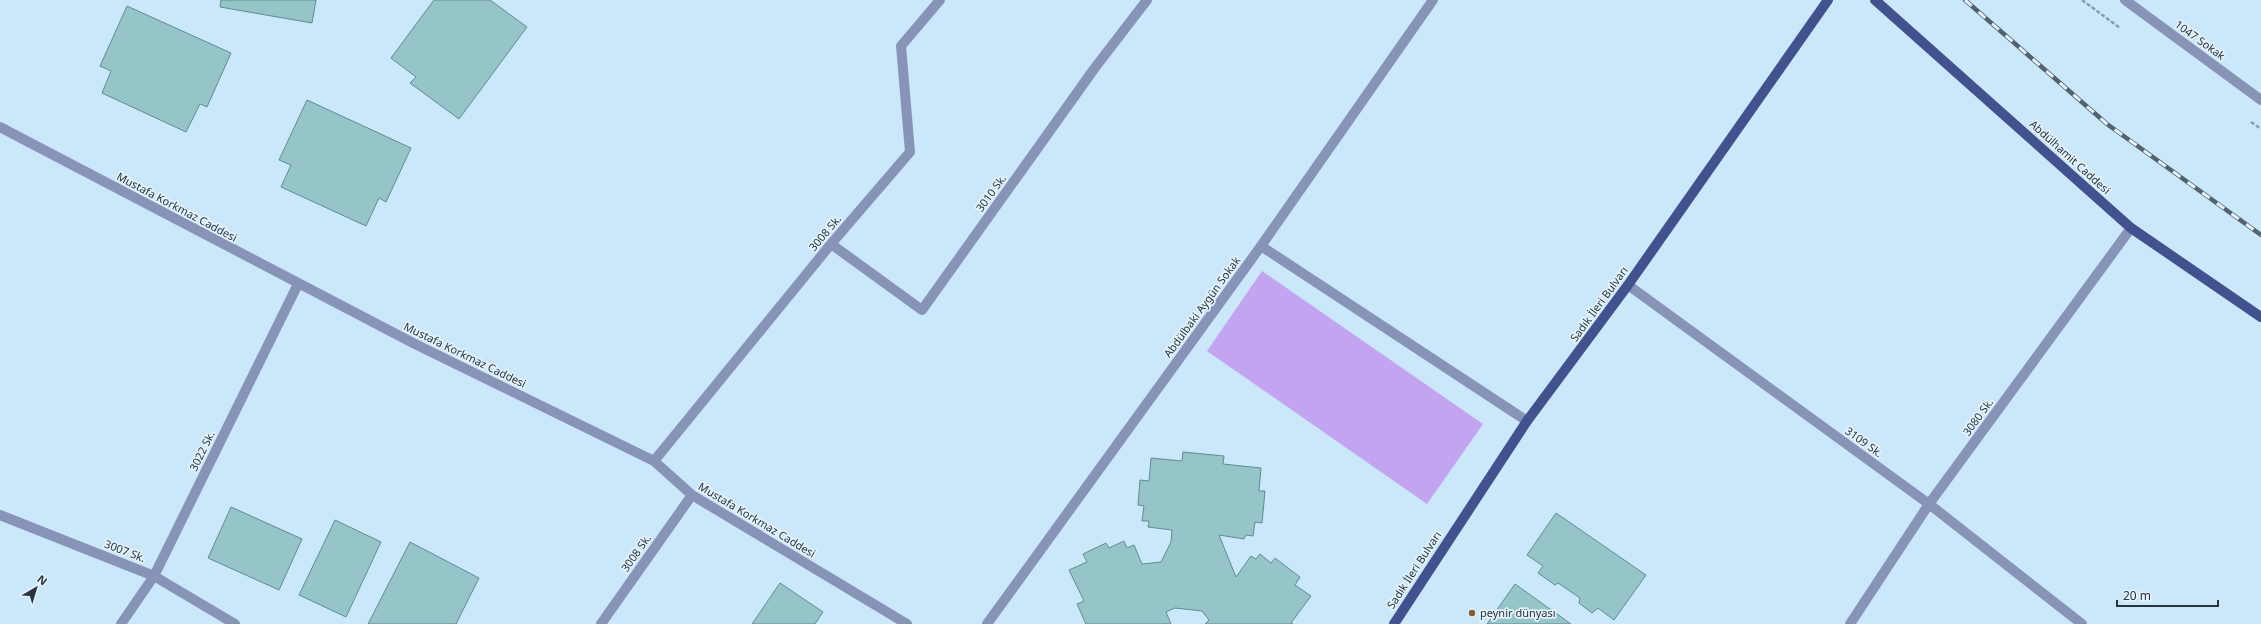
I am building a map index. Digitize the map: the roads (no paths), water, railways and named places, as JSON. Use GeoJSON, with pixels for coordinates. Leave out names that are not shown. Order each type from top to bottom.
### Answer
{"type":"FeatureCollection","features":[{"type":"Feature","properties":{"kind":"main road","name":"Sadık İleri Bulvarı"},"geometry":{"type":"LineString","coordinates":[[1394,624],[1527,421],[1628,285],[1828,0]]}},
{"type":"Feature","properties":{"kind":"main road","name":"Abdülhamit Caddesi"},"geometry":{"type":"LineString","coordinates":[[1874,0],[2131,228],[2261,317]]}},
{"type":"Feature","properties":{"kind":"street","name":"3008 Sk."},"geometry":{"type":"LineString","coordinates":[[654,461],[831,244],[910,152],[901,46],[940,0]]}},
{"type":"Feature","properties":{"kind":"street","name":"3010 Sk."},"geometry":{"type":"LineString","coordinates":[[831,244],[922,310],[1094,69],[1147,0]]}},
{"type":"Feature","properties":{"kind":"street","name":"Abdülbaki Aygün Sokak"},"geometry":{"type":"LineString","coordinates":[[987,624],[1261,246],[1433,0]]}},
{"type":"Feature","properties":{"kind":"street","name":"1047 Sokak"},"geometry":{"type":"LineString","coordinates":[[2125,0],[2261,100]]}},
{"type":"Feature","properties":{"kind":"street","name":"Mustafa Korkmaz Caddesi"},"geometry":{"type":"LineString","coordinates":[[0,127],[415,344],[654,461],[692,495],[907,624]]}},
{"type":"Feature","properties":{"kind":"street","name":"3080 Sk."},"geometry":{"type":"LineString","coordinates":[[1850,624],[1929,504],[2131,228]]}},
{"type":"Feature","properties":{"kind":"street"},"geometry":{"type":"LineString","coordinates":[[1261,246],[1527,421]]}},
{"type":"Feature","properties":{"kind":"street","name":"3022 Sk."},"geometry":{"type":"LineString","coordinates":[[121,624],[154,576],[298,284]]}},
{"type":"Feature","properties":{"kind":"street","name":"3109 Sk."},"geometry":{"type":"LineString","coordinates":[[1628,285],[1929,504],[2082,624]]}},
{"type":"Feature","properties":{"kind":"street","name":"3008 Sk."},"geometry":{"type":"LineString","coordinates":[[600,624],[692,495]]}},
{"type":"Feature","properties":{"kind":"street","name":"3007 Sk."},"geometry":{"type":"LineString","coordinates":[[0,515],[154,576],[235,624]]}},
{"type":"Feature","properties":{"kind":"railway"},"geometry":{"type":"LineString","coordinates":[[1965,0],[2107,124],[2261,235]]}},
{"type":"Feature","properties":{"kind":"place","name":"peynir dünyası"},"geometry":{"type":"Point","coordinates":[1472,613]}}]}
